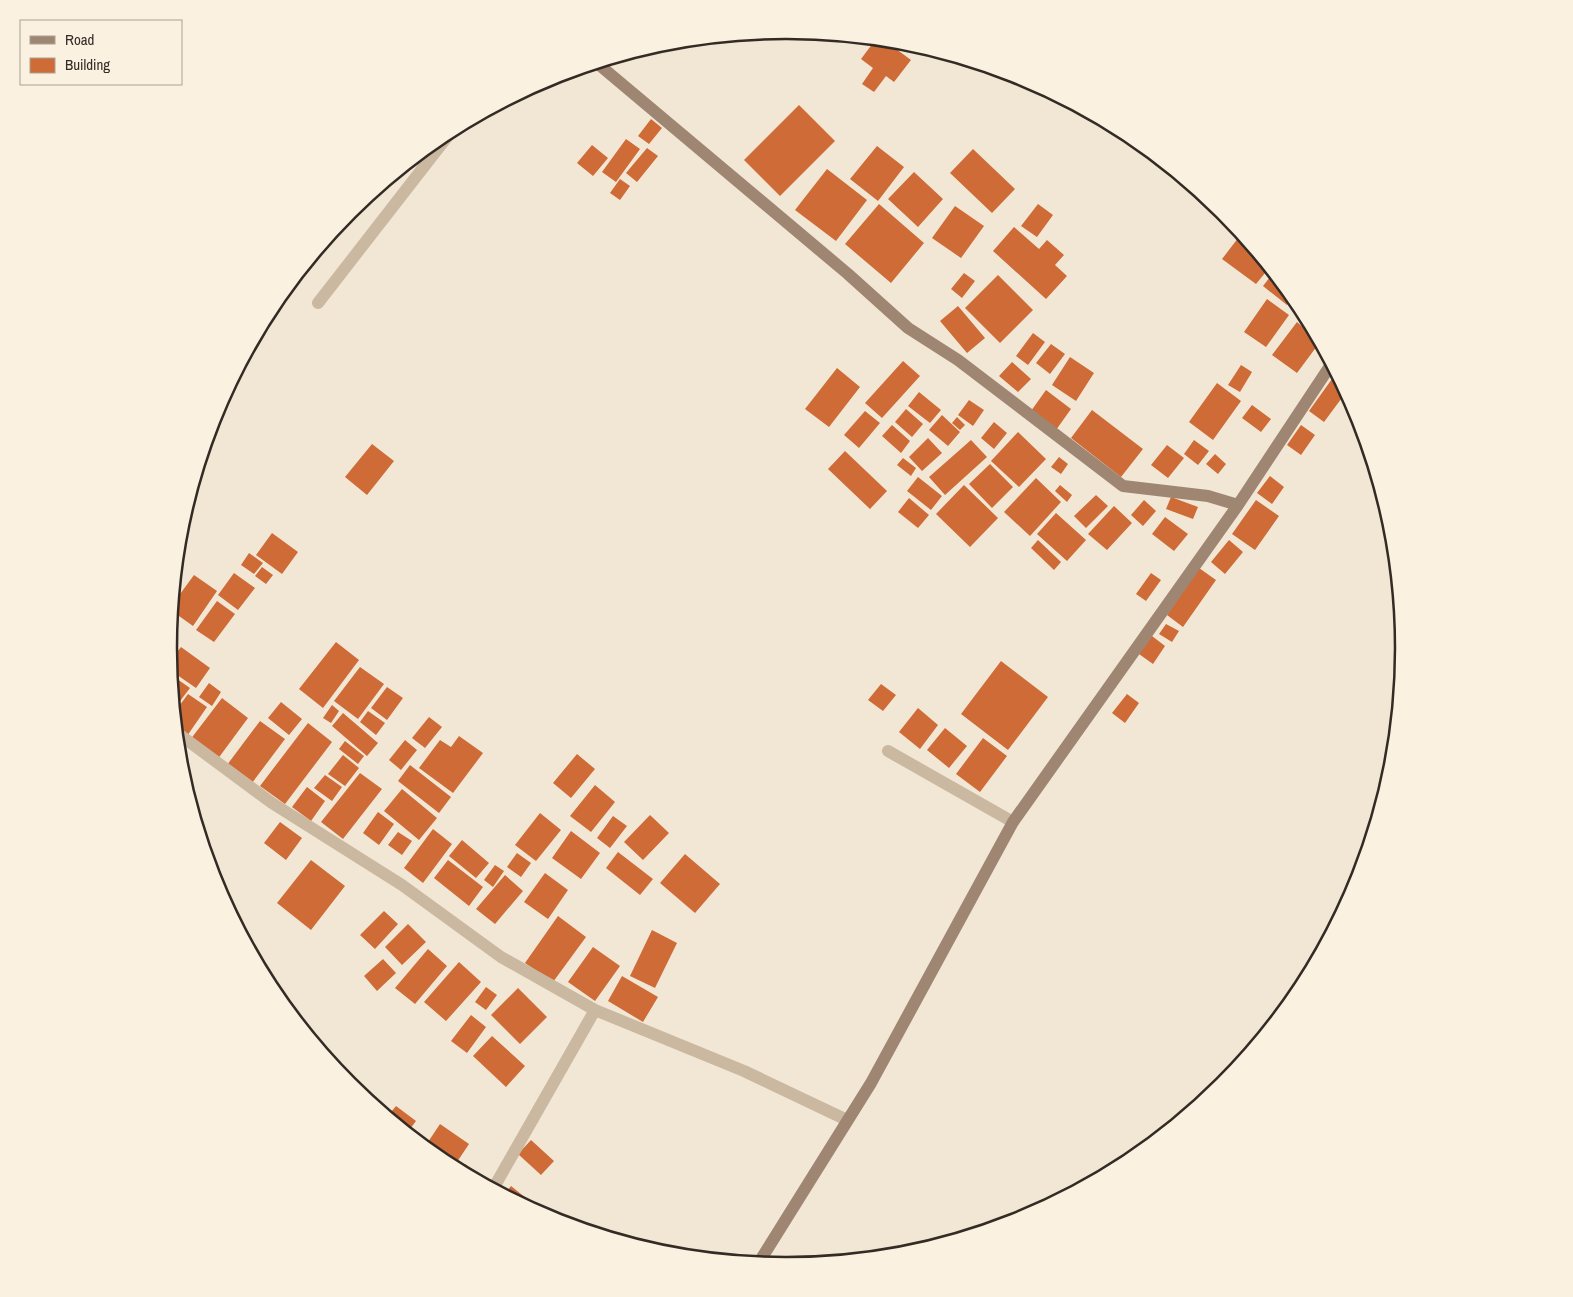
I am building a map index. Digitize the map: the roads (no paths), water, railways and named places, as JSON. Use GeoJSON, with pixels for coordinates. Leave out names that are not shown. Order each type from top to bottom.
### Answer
{"type":"FeatureCollection","features":[{"type":"Feature","properties":{"kind":"street"},"geometry":{"type":"LineString","coordinates":[[603,68],[848,274],[908,328],[958,360],[1013,400],[1123,486],[1208,496],[1238,505]]}},
{"type":"Feature","properties":{"kind":"street"},"geometry":{"type":"LineString","coordinates":[[318,303],[437,149]]}},
{"type":"Feature","properties":{"kind":"street"},"geometry":{"type":"LineString","coordinates":[[762,1257],[871,1083],[1013,822],[1238,505],[1328,369]]}},
{"type":"Feature","properties":{"kind":"street"},"geometry":{"type":"LineString","coordinates":[[183,738],[272,803],[402,885],[501,957],[595,1010],[744,1071],[847,1120]]}},
{"type":"Feature","properties":{"kind":"street"},"geometry":{"type":"LineString","coordinates":[[888,751],[1013,822]]}},
{"type":"Feature","properties":{"kind":"street"},"geometry":{"type":"LineString","coordinates":[[495,1184],[595,1010]]}}]}
